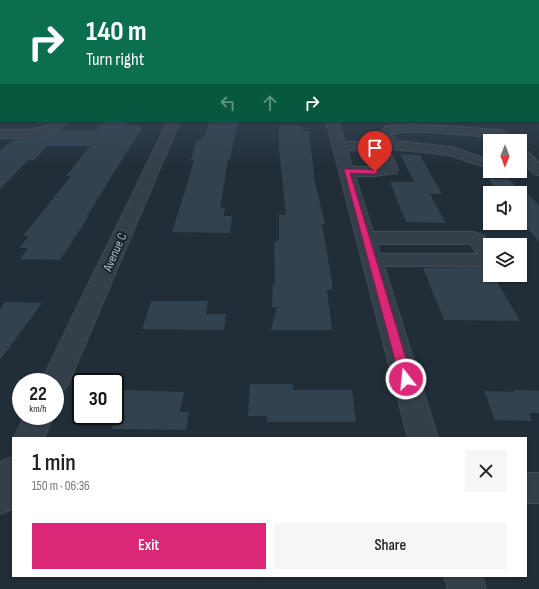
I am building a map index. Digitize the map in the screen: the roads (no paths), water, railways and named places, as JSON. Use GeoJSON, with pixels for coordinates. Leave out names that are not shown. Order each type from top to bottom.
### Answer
{"type":"FeatureCollection","features":[{"type":"Feature","properties":{"kind":"street"},"geometry":{"type":"LineString","coordinates":[[0,134],[37,132],[50,129],[60,122]]}},
{"type":"Feature","properties":{"kind":"street","name":"Avenue C"},"geometry":{"type":"LineString","coordinates":[[59,373],[174,122]]}},
{"type":"Feature","properties":{"kind":"street"},"geometry":{"type":"LineString","coordinates":[[332,122],[423,437]]}},
{"type":"Feature","properties":{"kind":"street"},"geometry":{"type":"LineString","coordinates":[[489,122],[501,134]]}},
{"type":"Feature","properties":{"kind":"street"},"geometry":{"type":"LineString","coordinates":[[393,145],[382,135],[391,129],[412,128],[483,136]]}},
{"type":"Feature","properties":{"kind":"street"},"geometry":{"type":"LineString","coordinates":[[339,146],[375,147],[393,145],[451,151],[483,162]]}},
{"type":"Feature","properties":{"kind":"street"},"geometry":{"type":"LineString","coordinates":[[347,171],[375,172],[391,170],[382,151],[375,147]]}},
{"type":"Feature","properties":{"kind":"street"},"geometry":{"type":"LineString","coordinates":[[366,238],[473,238],[478,240],[489,258],[487,260],[372,260]]}},
{"type":"Feature","properties":{"kind":"street"},"geometry":{"type":"LineString","coordinates":[[28,437],[34,425]]}},
{"type":"Feature","properties":{"kind":"street"},"geometry":{"type":"LineString","coordinates":[[527,488],[539,488]]}},
{"type":"Feature","properties":{"kind":"street"},"geometry":{"type":"LineString","coordinates":[[463,577],[466,589]]}}]}
